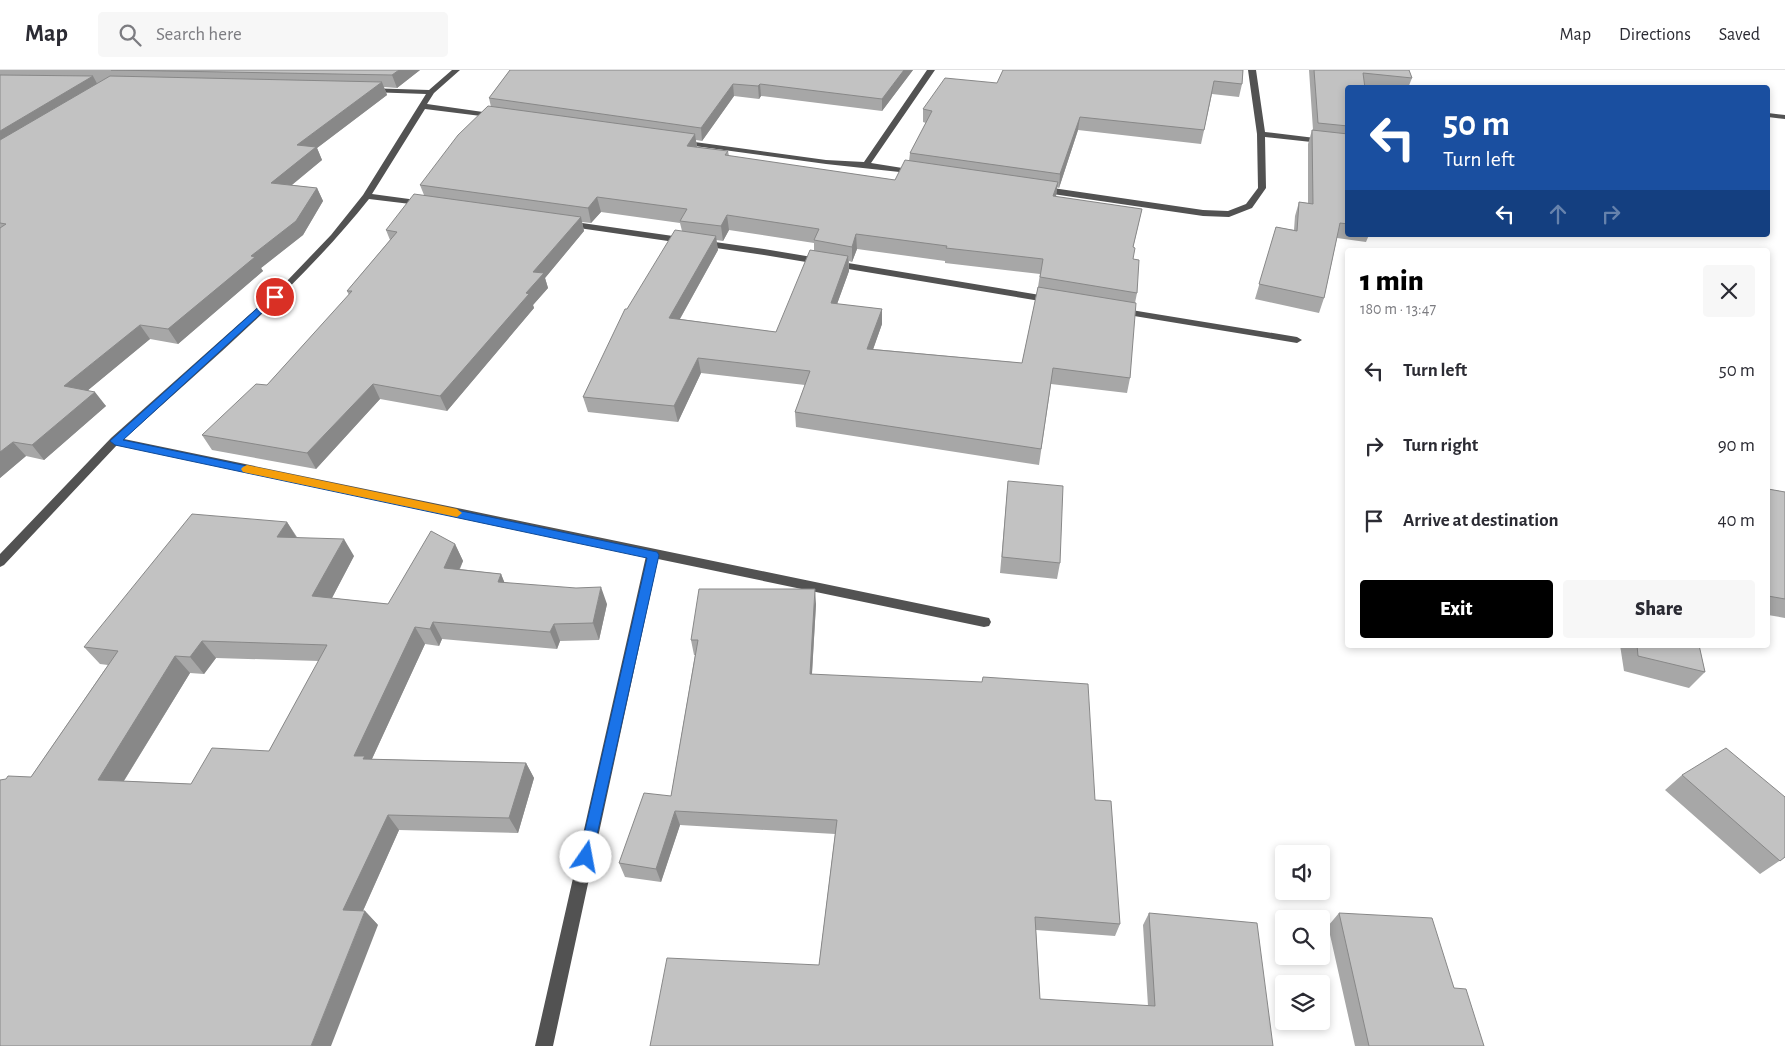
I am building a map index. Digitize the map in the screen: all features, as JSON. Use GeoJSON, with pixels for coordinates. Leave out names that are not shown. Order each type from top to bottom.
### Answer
{"type":"FeatureCollection","features":[{"type":"Feature","properties":{"kind":"street"},"geometry":{"type":"LineString","coordinates":[[0,562],[115,441],[289,284],[334,237],[368,196],[431,92],[456,70]]}},
{"type":"Feature","properties":{"kind":"street"},"geometry":{"type":"LineString","coordinates":[[866,165],[931,70]]}},
{"type":"Feature","properties":{"kind":"street"},"geometry":{"type":"LineString","coordinates":[[1031,188],[1203,213],[1229,214],[1249,206],[1262,188],[1261,134],[1252,70]]}},
{"type":"Feature","properties":{"kind":"street"},"geometry":{"type":"LineString","coordinates":[[362,90],[431,92]]}},
{"type":"Feature","properties":{"kind":"street"},"geometry":{"type":"LineString","coordinates":[[422,106],[501,117]]}},
{"type":"Feature","properties":{"kind":"street"},"geometry":{"type":"LineString","coordinates":[[1770,115],[1785,117]]}},
{"type":"Feature","properties":{"kind":"street"},"geometry":{"type":"LineString","coordinates":[[1261,134],[1345,144]]}},
{"type":"Feature","properties":{"kind":"street"},"geometry":{"type":"LineString","coordinates":[[668,140],[826,162],[924,173]]}},
{"type":"Feature","properties":{"kind":"street"},"geometry":{"type":"LineString","coordinates":[[368,196],[435,206]]}},
{"type":"Feature","properties":{"kind":"street"},"geometry":{"type":"LineString","coordinates":[[561,223],[774,254],[1064,302]]}},
{"type":"Feature","properties":{"kind":"street"},"geometry":{"type":"LineString","coordinates":[[1113,310],[1297,340]]}},
{"type":"Feature","properties":{"kind":"street"},"geometry":{"type":"LineString","coordinates":[[115,441],[653,555],[984,622]]}},
{"type":"Feature","properties":{"kind":"street"},"geometry":{"type":"LineString","coordinates":[[544,1046],[653,555]]}},
{"type":"Feature","properties":{"kind":"building"},"geometry":{"type":"Polygon","coordinates":[[[111,70],[399,70],[392,75],[111,70]]]}},
{"type":"Feature","properties":{"kind":"building"},"geometry":{"type":"Polygon","coordinates":[[[510,70],[904,70],[882,99],[760,84],[758,86],[733,84],[701,128],[489,98],[510,70]]]}},
{"type":"Feature","properties":{"kind":"building"},"geometry":{"type":"Polygon","coordinates":[[[1003,70],[1243,70],[1242,84],[1214,81],[1204,130],[1080,117],[1060,174],[910,153],[932,111],[923,109],[945,78],[997,83],[1003,70]]]}},
{"type":"Feature","properties":{"kind":"building"},"geometry":{"type":"Polygon","coordinates":[[[1314,70],[1409,70],[1412,78],[1363,73],[1365,85],[1345,85],[1345,126],[1318,123],[1314,70]]]}},
{"type":"Feature","properties":{"kind":"building"},"geometry":{"type":"Polygon","coordinates":[[[0,75],[93,76],[0,131],[0,75]]]}},
{"type":"Feature","properties":{"kind":"building"},"geometry":{"type":"Polygon","coordinates":[[[110,76],[382,82],[297,145],[316,147],[271,183],[317,188],[296,221],[251,256],[255,257],[168,329],[140,325],[64,386],[95,392],[32,445],[13,442],[0,452],[0,228],[6,224],[0,223],[0,140],[110,76]]]}},
{"type":"Feature","properties":{"kind":"building"},"geometry":{"type":"Polygon","coordinates":[[[488,106],[695,134],[687,146],[728,151],[725,155],[895,180],[905,160],[1058,182],[1053,196],[1142,209],[1133,247],[1135,248],[1133,259],[1139,260],[1137,293],[1040,277],[1043,259],[946,248],[947,246],[856,234],[852,247],[814,240],[819,229],[727,215],[721,226],[680,221],[687,209],[597,197],[588,208],[420,185],[458,135],[488,106]]]}},
{"type":"Feature","properties":{"kind":"building"},"geometry":{"type":"Polygon","coordinates":[[[1312,130],[1345,134],[1345,224],[1340,223],[1324,298],[1259,284],[1276,227],[1297,231],[1299,202],[1313,204],[1312,130]]]}},
{"type":"Feature","properties":{"kind":"building"},"geometry":{"type":"Polygon","coordinates":[[[414,194],[581,217],[533,272],[544,273],[526,293],[529,294],[440,396],[373,384],[307,453],[202,435],[256,384],[267,385],[352,291],[347,291],[397,232],[386,230],[414,194]]]}},
{"type":"Feature","properties":{"kind":"building"},"geometry":{"type":"Polygon","coordinates":[[[675,230],[716,236],[669,318],[776,332],[810,250],[848,256],[831,303],[882,309],[867,349],[1022,363],[1038,287],[1136,303],[1130,378],[1053,368],[1041,449],[795,412],[810,371],[698,358],[674,406],[583,397],[625,309],[627,309],[675,230]]]}},
{"type":"Feature","properties":{"kind":"building"},"geometry":{"type":"Polygon","coordinates":[[[1008,481],[1063,486],[1060,563],[1002,557],[1008,481]]]}},
{"type":"Feature","properties":{"kind":"building"},"geometry":{"type":"Polygon","coordinates":[[[1770,489],[1785,492],[1785,599],[1770,596],[1770,489]]]}},
{"type":"Feature","properties":{"kind":"building"},"geometry":{"type":"Polygon","coordinates":[[[192,514],[287,522],[277,537],[344,539],[312,596],[388,604],[431,531],[455,544],[444,568],[501,574],[498,582],[576,588],[601,587],[593,623],[554,624],[550,632],[433,622],[430,629],[415,627],[354,756],[365,756],[363,759],[526,763],[509,818],[388,815],[343,910],[365,911],[311,1046],[0,1046],[0,780],[6,779],[8,776],[31,777],[118,651],[84,647],[192,514]],[[202,641],[190,657],[175,656],[98,780],[191,784],[212,748],[269,751],[327,645],[202,641]]]}},
{"type":"Feature","properties":{"kind":"building"},"geometry":{"type":"Polygon","coordinates":[[[699,589],[815,589],[810,674],[982,682],[983,677],[1088,684],[1095,800],[1111,801],[1120,924],[1035,917],[1040,999],[1155,1006],[1149,913],[1257,923],[1273,1046],[650,1046],[667,958],[819,965],[837,820],[675,811],[656,869],[619,863],[644,793],[671,796],[698,640],[691,640],[699,589]]]}},
{"type":"Feature","properties":{"kind":"building"},"geometry":{"type":"Polygon","coordinates":[[[1637,648],[1700,648],[1705,672],[1638,656],[1637,648]]]}},
{"type":"Feature","properties":{"kind":"building"},"geometry":{"type":"Polygon","coordinates":[[[1726,748],[1785,797],[1785,857],[1780,861],[1682,775],[1726,748]]]}},
{"type":"Feature","properties":{"kind":"building"},"geometry":{"type":"Polygon","coordinates":[[[1339,913],[1432,918],[1454,988],[1466,989],[1484,1046],[1369,1046],[1339,913]]]}},
{"type":"Feature","properties":{"kind":"slow traffic"},"geometry":{"type":"LineString","coordinates":[[247,469],[457,513]]}},
{"type":"Feature","properties":{"kind":"route"},"geometry":{"type":"LineString","coordinates":[[275,297],[115,441],[653,555],[586,857]]}}]}
